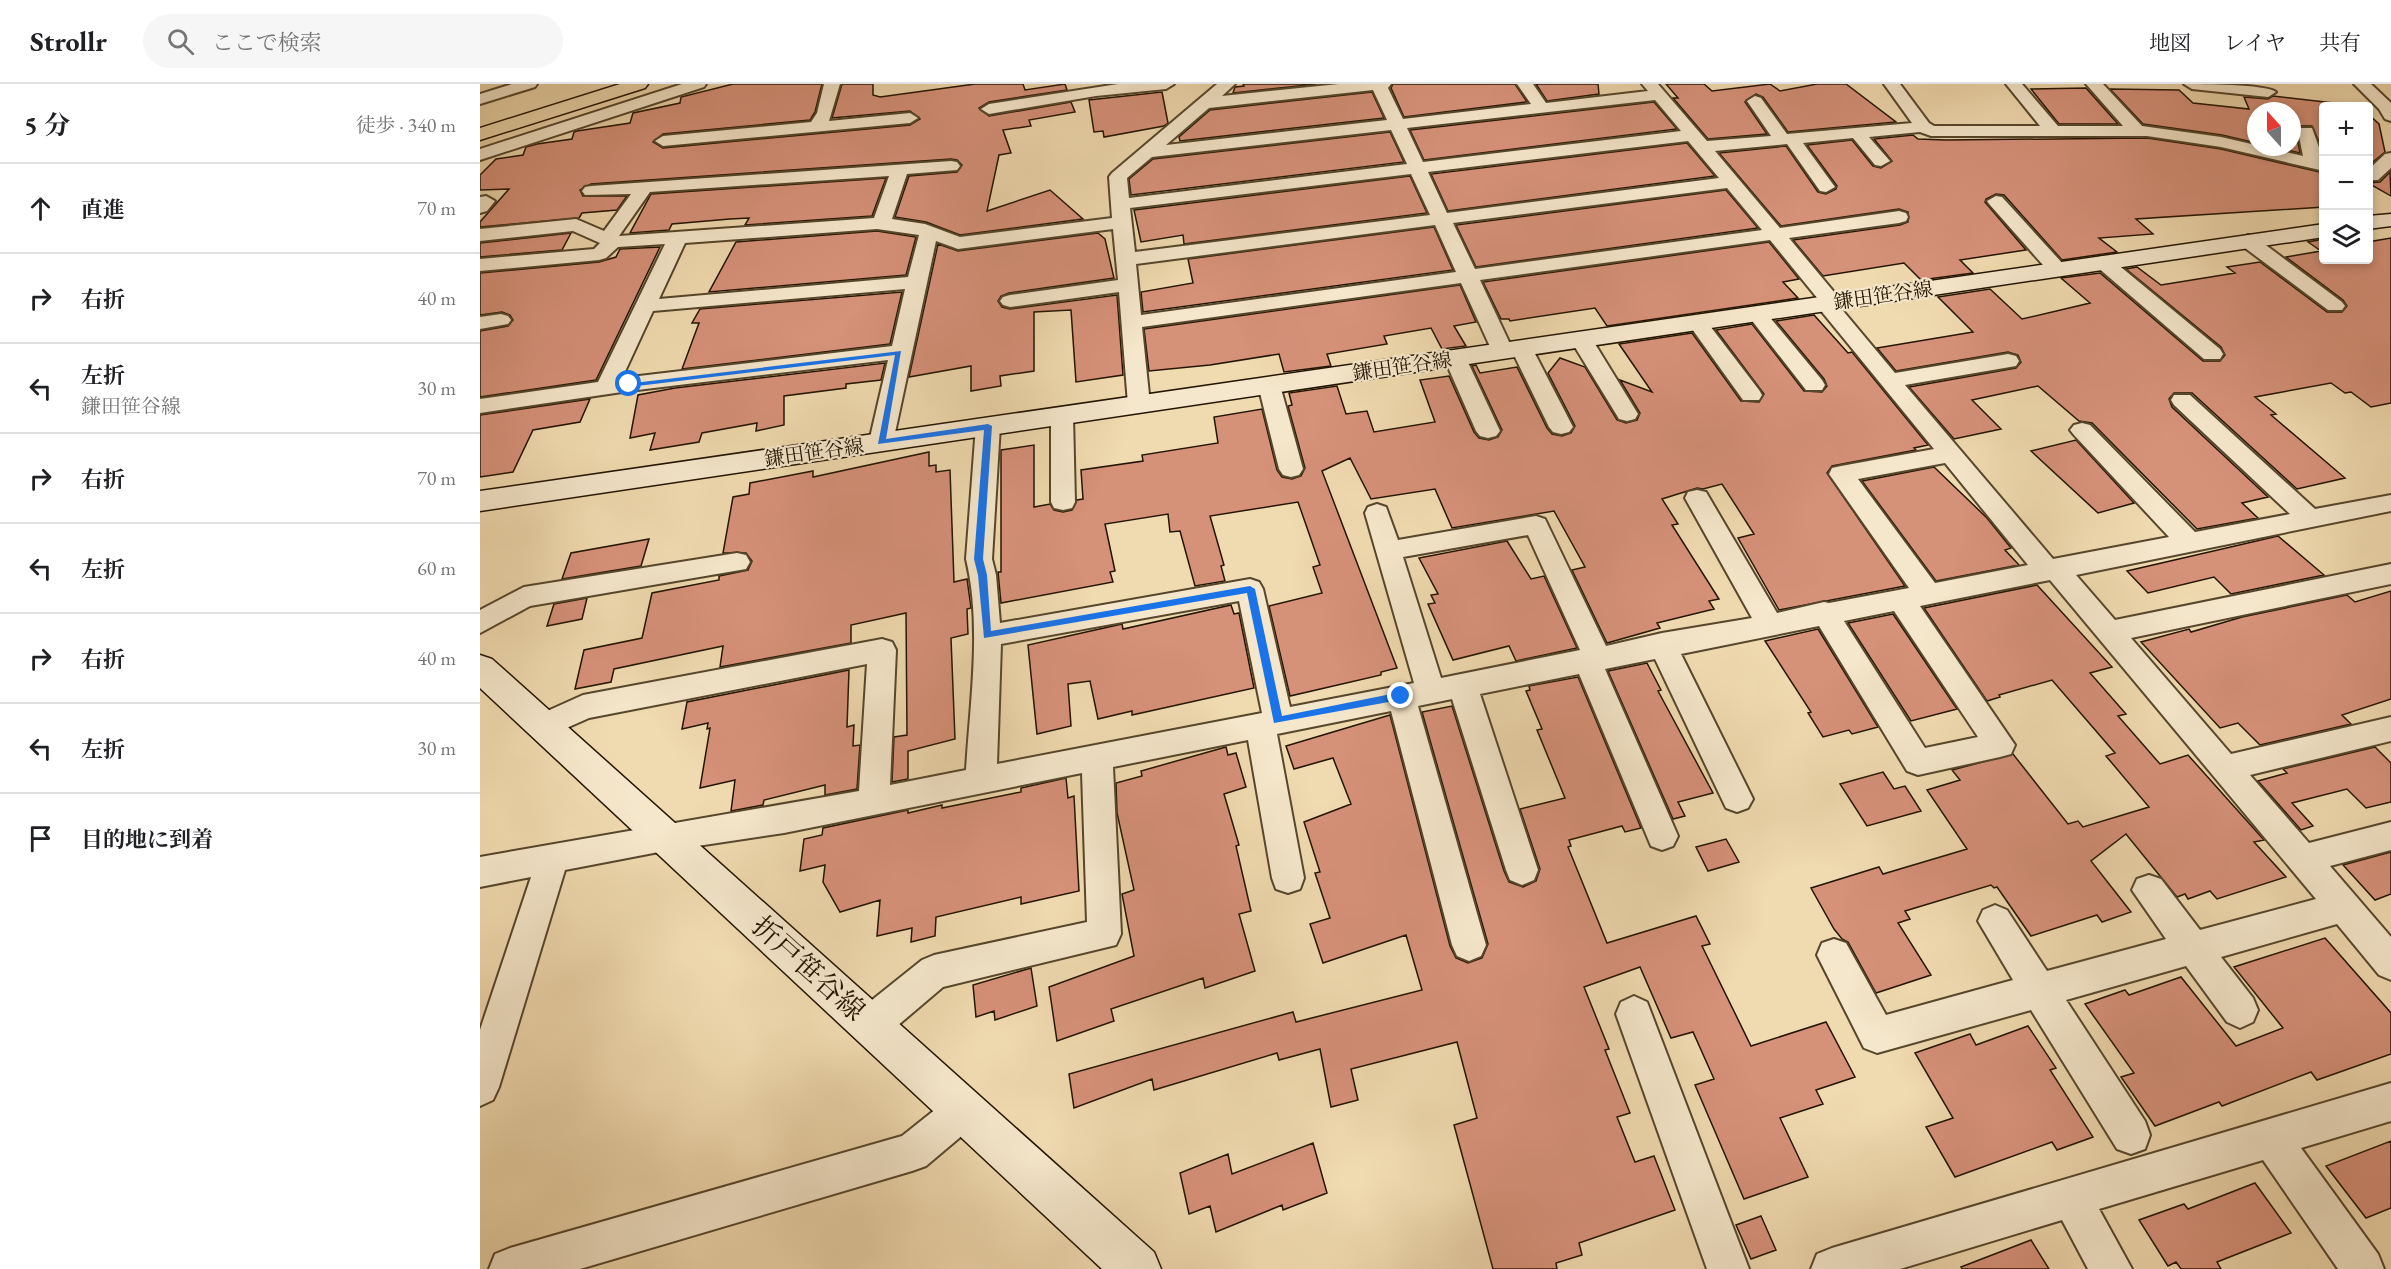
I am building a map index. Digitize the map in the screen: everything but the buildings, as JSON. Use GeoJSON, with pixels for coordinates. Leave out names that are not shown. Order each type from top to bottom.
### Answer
{"type":"FeatureCollection","features":[{"type":"Feature","properties":{"kind":"highway"},"geometry":{"type":"LineString","coordinates":[[480,118],[589,84]]}},
{"type":"Feature","properties":{"kind":"highway"},"geometry":{"type":"LineString","coordinates":[[480,134],[639,84]]}},
{"type":"Feature","properties":{"kind":"street"},"geometry":{"type":"LineString","coordinates":[[480,99],[529,84]]}},
{"type":"Feature","properties":{"kind":"street"},"geometry":{"type":"LineString","coordinates":[[480,155],[698,84]]}},
{"type":"Feature","properties":{"kind":"street"},"geometry":{"type":"LineString","coordinates":[[817,127],[825,113],[832,84]]}},
{"type":"Feature","properties":{"kind":"street"},"geometry":{"type":"LineString","coordinates":[[989,109],[1110,87],[1166,84]]}},
{"type":"Feature","properties":{"kind":"street"},"geometry":{"type":"LineString","coordinates":[[1139,404],[1118,177],[1227,84]]}},
{"type":"Feature","properties":{"kind":"street"},"geometry":{"type":"LineString","coordinates":[[1379,84],[1468,275],[1560,427]]}},
{"type":"Feature","properties":{"kind":"street"},"geometry":{"type":"LineString","coordinates":[[1206,103],[1383,84]]}},
{"type":"Feature","properties":{"kind":"street"},"geometry":{"type":"LineString","coordinates":[[1525,84],[1541,108]]}},
{"type":"Feature","properties":{"kind":"street"},"geometry":{"type":"LineString","coordinates":[[1892,84],[1923,127]]}},
{"type":"Feature","properties":{"kind":"street"},"geometry":{"type":"LineString","coordinates":[[2014,84],[2053,131]]}},
{"type":"Feature","properties":{"kind":"street"},"geometry":{"type":"LineString","coordinates":[[2094,84],[2137,131]]}},
{"type":"Feature","properties":{"kind":"street"},"geometry":{"type":"LineString","coordinates":[[2192,84],[2268,92]]}},
{"type":"Feature","properties":{"kind":"street"},"geometry":{"type":"LineString","coordinates":[[2362,84],[2389,110]]}},
{"type":"Feature","properties":{"kind":"street"},"geometry":{"type":"LineString","coordinates":[[1150,152],[1541,108],[1655,89],[1775,234],[1890,381],[1951,454],[2109,632],[2391,963]]}},
{"type":"Feature","properties":{"kind":"street"},"geometry":{"type":"LineString","coordinates":[[1755,101],[1826,187]]}},
{"type":"Feature","properties":{"kind":"street"},"geometry":{"type":"LineString","coordinates":[[663,141],[910,118]]}},
{"type":"Feature","properties":{"kind":"street"},"geometry":{"type":"LineString","coordinates":[[480,235],[576,225],[610,240],[881,224],[918,228],[958,243],[1122,213],[1418,169],[1698,141],[1787,140],[1923,127],[1951,132],[2137,131],[2221,142],[2319,165]]}},
{"type":"Feature","properties":{"kind":"street"},"geometry":{"type":"LineString","coordinates":[[2306,132],[2319,165]]}},
{"type":"Feature","properties":{"kind":"street"},"geometry":{"type":"LineString","coordinates":[[1857,133],[1881,161]]}},
{"type":"Feature","properties":{"kind":"street"},"geometry":{"type":"LineString","coordinates":[[2373,173],[2391,158]]}},
{"type":"Feature","properties":{"kind":"street"},"geometry":{"type":"LineString","coordinates":[[591,191],[951,166]]}},
{"type":"Feature","properties":{"kind":"street"},"geometry":{"type":"LineString","coordinates":[[881,224],[900,169]]}},
{"type":"Feature","properties":{"kind":"street"},"geometry":{"type":"LineString","coordinates":[[2373,176],[2391,179]]}},
{"type":"Feature","properties":{"kind":"street"},"geometry":{"type":"LineString","coordinates":[[1126,259],[1732,182]]}},
{"type":"Feature","properties":{"kind":"street"},"geometry":{"type":"LineString","coordinates":[[480,265],[599,254],[645,187]]}},
{"type":"Feature","properties":{"kind":"street"},"geometry":{"type":"LineString","coordinates":[[1996,201],[2057,269]]}},
{"type":"Feature","properties":{"kind":"street"},"geometry":{"type":"LineString","coordinates":[[1132,322],[1899,217]]}},
{"type":"Feature","properties":{"kind":"street"},"geometry":{"type":"LineString","coordinates":[[2373,222],[2391,220]]}},
{"type":"Feature","properties":{"kind":"street","name":"鎌田笹谷線"},"geometry":{"type":"LineString","coordinates":[[480,501],[2319,231]]}},
{"type":"Feature","properties":{"kind":"street"},"geometry":{"type":"LineString","coordinates":[[881,442],[915,282],[930,232]]}},
{"type":"Feature","properties":{"kind":"street"},"geometry":{"type":"LineString","coordinates":[[606,388],[678,237]]}},
{"type":"Feature","properties":{"kind":"street"},"geometry":{"type":"LineString","coordinates":[[2247,241],[2335,306]]}},
{"type":"Feature","properties":{"kind":"street"},"geometry":{"type":"LineString","coordinates":[[2103,262],[2212,354]]}},
{"type":"Feature","properties":{"kind":"street"},"geometry":{"type":"LineString","coordinates":[[645,306],[915,282]]}},
{"type":"Feature","properties":{"kind":"street"},"geometry":{"type":"LineString","coordinates":[[1010,301],[1129,285]]}},
{"type":"Feature","properties":{"kind":"street"},"geometry":{"type":"LineString","coordinates":[[1756,313],[1814,385]]}},
{"type":"Feature","properties":{"kind":"street"},"geometry":{"type":"LineString","coordinates":[[480,323],[501,320]]}},
{"type":"Feature","properties":{"kind":"street"},"geometry":{"type":"LineString","coordinates":[[1697,322],[1751,395]]}},
{"type":"Feature","properties":{"kind":"street"},"geometry":{"type":"LineString","coordinates":[[1581,339],[1627,414]]}},
{"type":"Feature","properties":{"kind":"street"},"geometry":{"type":"LineString","coordinates":[[480,406],[899,352]]}},
{"type":"Feature","properties":{"kind":"street"},"geometry":{"type":"LineString","coordinates":[[1455,358],[1488,431]]}},
{"type":"Feature","properties":{"kind":"street"},"geometry":{"type":"LineString","coordinates":[[1890,381],[2008,361]]}},
{"type":"Feature","properties":{"kind":"street"},"geometry":{"type":"LineString","coordinates":[[1269,385],[1291,469]]}},
{"type":"Feature","properties":{"kind":"street"},"geometry":{"type":"LineString","coordinates":[[2182,400],[2309,518]]}},
{"type":"Feature","properties":{"kind":"street"},"geometry":{"type":"LineString","coordinates":[[1062,416],[1064,502]]}},
{"type":"Feature","properties":{"kind":"street"},"geometry":{"type":"LineString","coordinates":[[981,780],[987,636],[983,575],[979,559],[988,426]]}},
{"type":"Feature","properties":{"kind":"street"},"geometry":{"type":"LineString","coordinates":[[2082,430],[2102,454],[2189,542]]}},
{"type":"Feature","properties":{"kind":"street"},"geometry":{"type":"LineString","coordinates":[[1824,612],[1918,762],[2001,745],[1841,474],[1951,454]]}},
{"type":"Feature","properties":{"kind":"street"},"geometry":{"type":"LineString","coordinates":[[1697,498],[1769,624]]}},
{"type":"Feature","properties":{"kind":"street"},"geometry":{"type":"LineString","coordinates":[[480,872],[664,837],[784,819],[1824,612],[2391,502]]}},
{"type":"Feature","properties":{"kind":"street"},"geometry":{"type":"LineString","coordinates":[[1377,513],[1388,551],[1469,945]]}},
{"type":"Feature","properties":{"kind":"street"},"geometry":{"type":"LineString","coordinates":[[1388,551],[1536,525],[1592,658],[1662,836]]}},
{"type":"Feature","properties":{"kind":"street"},"geometry":{"type":"LineString","coordinates":[[480,623],[524,597],[737,562]]}},
{"type":"Feature","properties":{"kind":"street"},"geometry":{"type":"LineString","coordinates":[[2109,632],[2391,574]]}},
{"type":"Feature","properties":{"kind":"street"},"geometry":{"type":"LineString","coordinates":[[987,636],[1250,589],[1288,878]]}},
{"type":"Feature","properties":{"kind":"street"},"geometry":{"type":"LineString","coordinates":[[1662,644],[1737,799]]}},
{"type":"Feature","properties":{"kind":"street"},"geometry":{"type":"LineString","coordinates":[[544,726],[583,707],[882,650],[874,801]]}},
{"type":"Feature","properties":{"kind":"street","name":"折戸笹谷線"},"geometry":{"type":"LineString","coordinates":[[485,679],[544,726],[1137,1269]]}},
{"type":"Feature","properties":{"kind":"street"},"geometry":{"type":"LineString","coordinates":[[1462,684],[1522,870]]}},
{"type":"Feature","properties":{"kind":"street"},"geometry":{"type":"LineString","coordinates":[[2225,768],[2391,729]]}},
{"type":"Feature","properties":{"kind":"street"},"geometry":{"type":"LineString","coordinates":[[870,1024],[934,972],[1104,934],[1097,756]]}},
{"type":"Feature","properties":{"kind":"street"},"geometry":{"type":"LineString","coordinates":[[2303,859],[2391,836]]}},
{"type":"Feature","properties":{"kind":"street"},"geometry":{"type":"LineString","coordinates":[[480,1087],[553,858]]}},
{"type":"Feature","properties":{"kind":"street"},"geometry":{"type":"LineString","coordinates":[[2150,890],[2240,1010]]}},
{"type":"Feature","properties":{"kind":"street"},"geometry":{"type":"LineString","coordinates":[[1834,955],[1877,1035],[2343,907]]}},
{"type":"Feature","properties":{"kind":"street"},"geometry":{"type":"LineString","coordinates":[[1995,921],[2131,1135]]}},
{"type":"Feature","properties":{"kind":"street"},"geometry":{"type":"LineString","coordinates":[[1634,1014],[1728,1269]]}},
{"type":"Feature","properties":{"kind":"street"},"geometry":{"type":"LineString","coordinates":[[1832,1269],[2391,1102]]}},
{"type":"Feature","properties":{"kind":"street"},"geometry":{"type":"LineString","coordinates":[[510,1269],[912,1152],[964,1110]]}},
{"type":"Feature","properties":{"kind":"street"},"geometry":{"type":"LineString","coordinates":[[2271,1138],[2362,1269]]}},
{"type":"Feature","properties":{"kind":"street"},"geometry":{"type":"LineString","coordinates":[[2071,1198],[2111,1269]]}},
{"type":"Feature","properties":{"kind":"route"},"geometry":{"type":"LineString","coordinates":[[629,384],[899,352],[881,442],[988,426],[979,559],[983,575],[987,636],[1250,589],[1278,720],[1401,696]]}}]}
